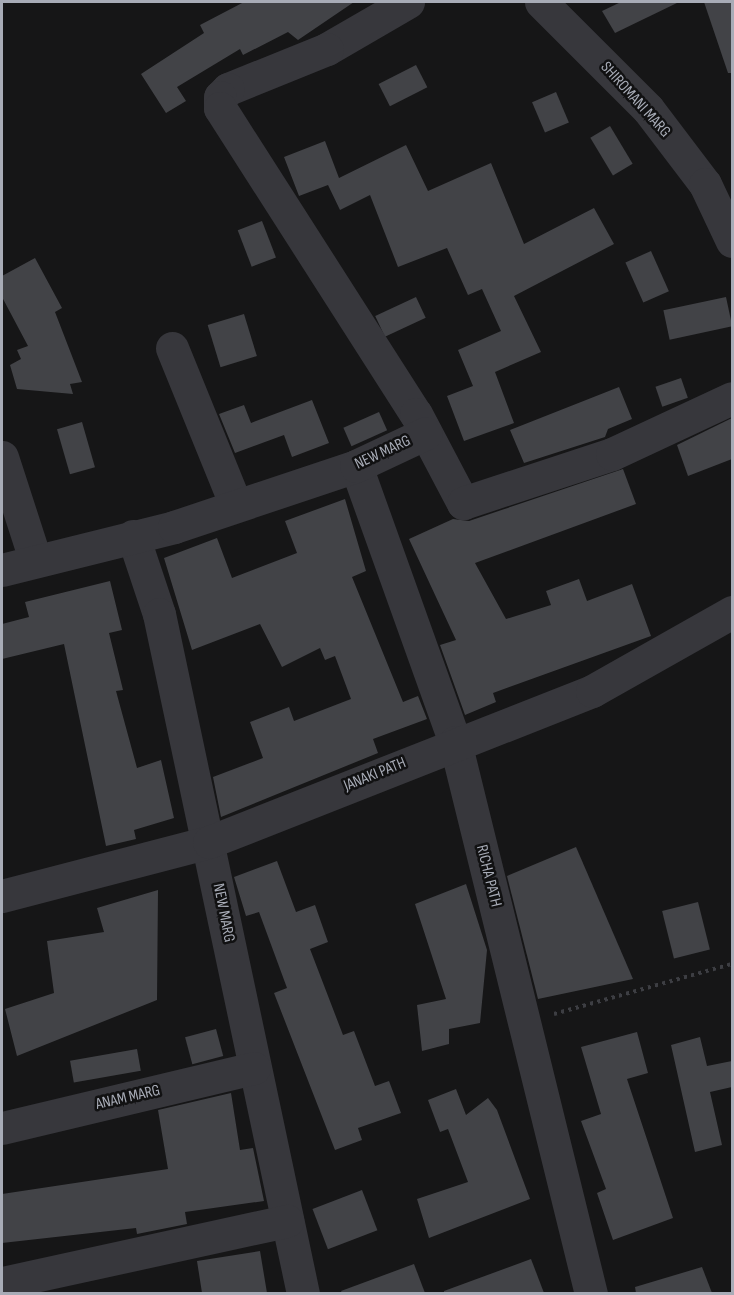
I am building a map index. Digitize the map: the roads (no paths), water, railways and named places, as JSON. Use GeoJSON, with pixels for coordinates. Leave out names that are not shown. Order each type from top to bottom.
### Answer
{"type":"FeatureCollection","features":[{"type":"Feature","properties":{"kind":"street"},"geometry":{"type":"LineString","coordinates":[[408,2],[327,49],[228,89],[220,97],[220,108],[426,433],[463,503],[612,454],[732,398]]}},
{"type":"Feature","properties":{"kind":"street","name":"SHIROMANI MARG"},"geometry":{"type":"LineString","coordinates":[[541,2],[648,109],[705,184],[732,241]]}},
{"type":"Feature","properties":{"kind":"street"},"geometry":{"type":"LineString","coordinates":[[172,348],[236,506]]}},
{"type":"Feature","properties":{"kind":"street","name":"NEW MARG"},"geometry":{"type":"LineString","coordinates":[[2,570],[35,559],[133,536],[236,506],[356,466],[426,433]]}},
{"type":"Feature","properties":{"kind":"street"},"geometry":{"type":"LineString","coordinates":[[2,457],[35,559]]}},
{"type":"Feature","properties":{"kind":"street","name":"RICHA PATH"},"geometry":{"type":"LineString","coordinates":[[356,466],[455,742],[591,1293]]}},
{"type":"Feature","properties":{"kind":"street","name":"NEW MARG"},"geometry":{"type":"LineString","coordinates":[[133,536],[159,614],[303,1293]]}},
{"type":"Feature","properties":{"kind":"street","name":"JANAKI PATH"},"geometry":{"type":"LineString","coordinates":[[2,896],[209,842],[455,742],[592,691],[732,612]]}},
{"type":"Feature","properties":{"kind":"street","name":"ANAM MARG"},"geometry":{"type":"LineString","coordinates":[[2,1128],[254,1068]]}},
{"type":"Feature","properties":{"kind":"street"},"geometry":{"type":"LineString","coordinates":[[2,1283],[287,1221]]}}]}
